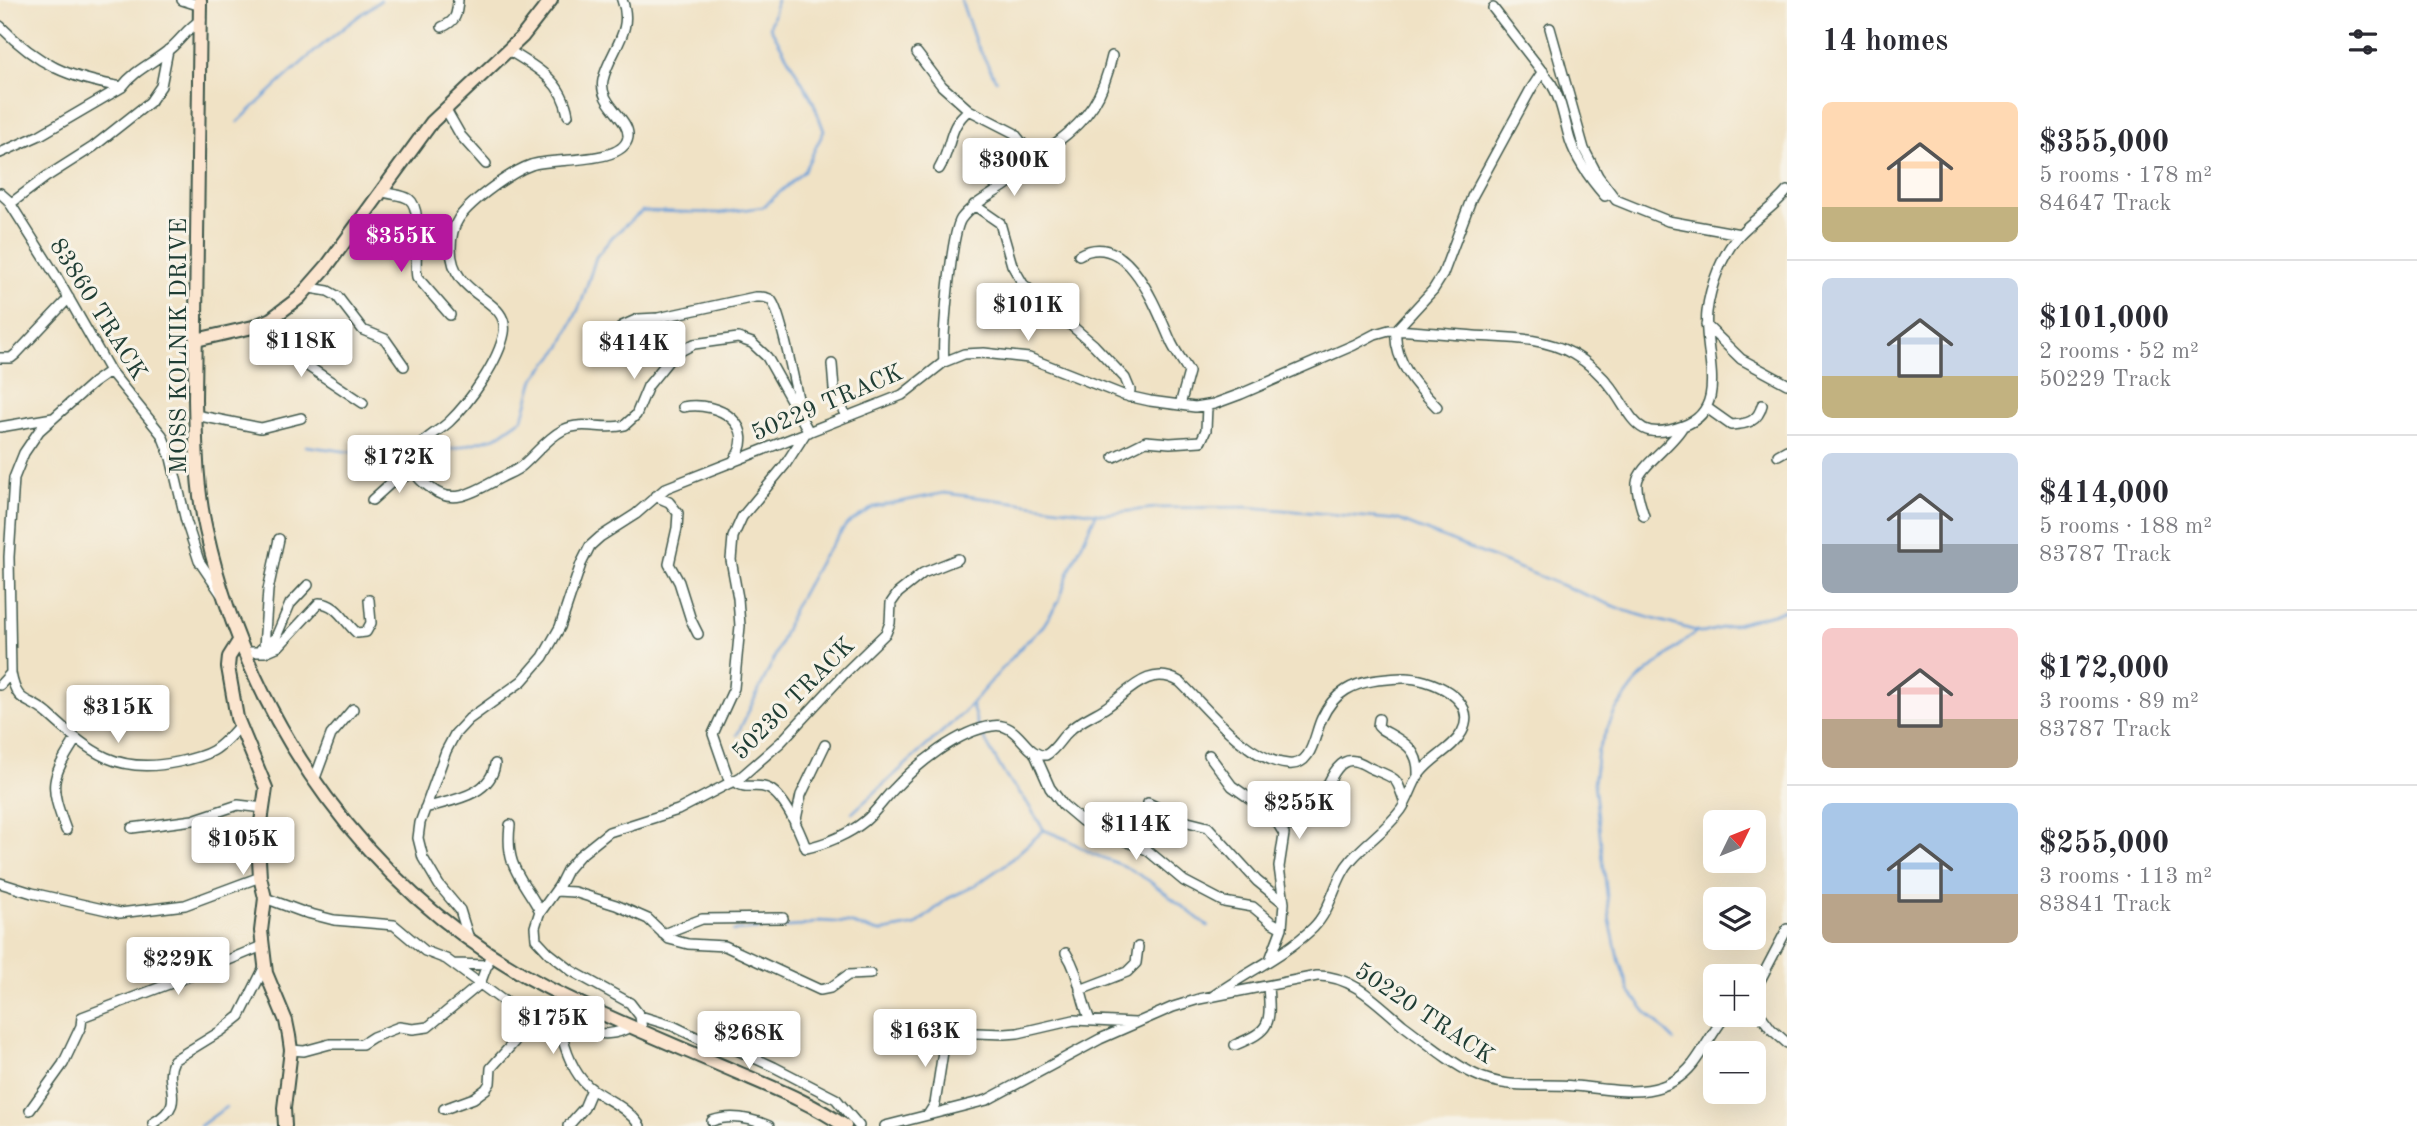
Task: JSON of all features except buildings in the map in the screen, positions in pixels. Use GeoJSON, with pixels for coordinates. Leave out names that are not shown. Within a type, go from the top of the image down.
{"type":"FeatureCollection","features":[{"type":"Feature","properties":{"kind":"main road"},"geometry":{"type":"LineString","coordinates":[[196,340],[240,331],[271,319],[310,288],[445,108],[522,37],[551,0]]}},
{"type":"Feature","properties":{"kind":"main road","name":"MOSS KOLNIK DRIVE"},"geometry":{"type":"LineString","coordinates":[[201,3],[195,415],[201,505],[225,599],[251,648],[265,700],[314,781],[346,825],[423,903],[469,939],[489,959],[548,988],[638,1024],[789,1095],[837,1124]]}},
{"type":"Feature","properties":{"kind":"main road"},"geometry":{"type":"LineString","coordinates":[[251,648],[229,657],[228,667],[240,725],[265,782],[267,795],[258,843],[260,877],[265,898],[261,931],[265,966],[286,1021],[290,1050],[284,1108],[285,1126]]}},
{"type":"Feature","properties":{"kind":"street"},"geometry":{"type":"LineString","coordinates":[[182,0],[201,3]]}},
{"type":"Feature","properties":{"kind":"street"},"geometry":{"type":"LineString","coordinates":[[442,27],[454,22],[457,17],[458,0]]}},
{"type":"Feature","properties":{"kind":"street"},"geometry":{"type":"LineString","coordinates":[[622,0],[626,16],[625,28],[606,71],[603,85],[607,100],[627,130],[625,143],[619,150],[607,156],[548,160],[529,166],[503,181],[468,208],[459,219],[452,235],[451,250],[456,273],[468,288],[500,314],[504,330],[494,359],[466,402],[447,424],[421,445],[413,460],[415,472],[421,481],[438,494],[455,496],[472,493],[522,466],[562,430],[580,425],[625,425],[636,415],[650,384],[673,355],[694,344],[720,339],[742,339],[762,351],[803,420]]}},
{"type":"Feature","properties":{"kind":"street"},"geometry":{"type":"LineString","coordinates":[[1493,8],[1543,71],[1559,96],[1570,141],[1579,160],[1607,198],[1668,221],[1740,234]]}},
{"type":"Feature","properties":{"kind":"street"},"geometry":{"type":"LineString","coordinates":[[0,152],[40,135],[122,87],[130,77],[169,50],[190,27],[201,20]]}},
{"type":"Feature","properties":{"kind":"street"},"geometry":{"type":"LineString","coordinates":[[0,26],[50,67],[85,79],[122,87]]}},
{"type":"Feature","properties":{"kind":"street"},"geometry":{"type":"LineString","coordinates":[[1550,28],[1584,149],[1598,176],[1616,200]]}},
{"type":"Feature","properties":{"kind":"street"},"geometry":{"type":"LineString","coordinates":[[6,203],[93,147],[154,98],[163,81],[169,50]]}},
{"type":"Feature","properties":{"kind":"street"},"geometry":{"type":"LineString","coordinates":[[509,50],[543,70],[562,95],[568,115]]}},
{"type":"Feature","properties":{"kind":"street"},"geometry":{"type":"LineString","coordinates":[[918,53],[942,86],[970,110],[1014,133],[1033,157]]}},
{"type":"Feature","properties":{"kind":"street"},"geometry":{"type":"LineString","coordinates":[[944,362],[954,234],[962,218],[974,205],[1012,181],[1033,157],[1056,143],[1095,106],[1112,56]]}},
{"type":"Feature","properties":{"kind":"street"},"geometry":{"type":"LineString","coordinates":[[1437,407],[1421,391],[1396,351],[1396,330],[1433,290],[1443,274],[1472,197],[1543,71]]}},
{"type":"Feature","properties":{"kind":"street"},"geometry":{"type":"LineString","coordinates":[[445,108],[461,136],[485,164]]}},
{"type":"Feature","properties":{"kind":"street"},"geometry":{"type":"LineString","coordinates":[[939,169],[947,155],[955,124],[970,110]]}},
{"type":"Feature","properties":{"kind":"street"},"geometry":{"type":"LineString","coordinates":[[381,191],[404,197],[414,204],[417,277],[450,315]]}},
{"type":"Feature","properties":{"kind":"street"},"geometry":{"type":"LineString","coordinates":[[1644,516],[1637,486],[1638,478],[1675,440],[1683,426],[1698,419],[1707,408],[1712,390],[1706,325],[1710,294],[1718,272],[1740,234],[1787,191]]}},
{"type":"Feature","properties":{"kind":"street","name":"83860 TRACK"},"geometry":{"type":"LineString","coordinates":[[0,193],[69,298],[110,370],[162,435],[171,458],[199,561],[225,599]]}},
{"type":"Feature","properties":{"kind":"street"},"geometry":{"type":"LineString","coordinates":[[974,205],[1000,223],[1012,265],[1023,284],[1073,324],[1125,378],[1130,390],[1129,397]]}},
{"type":"Feature","properties":{"kind":"street"},"geometry":{"type":"LineString","coordinates":[[1079,255],[1096,248],[1116,255],[1128,264],[1145,287],[1173,346],[1189,372],[1180,405]]}},
{"type":"Feature","properties":{"kind":"street"},"geometry":{"type":"LineString","coordinates":[[310,288],[328,291],[337,296],[363,330],[382,337],[404,366]]}},
{"type":"Feature","properties":{"kind":"street"},"geometry":{"type":"LineString","coordinates":[[622,326],[638,319],[659,318],[755,297],[767,298],[772,302],[780,326],[807,433],[743,517],[731,545],[738,598],[739,643],[734,688],[713,732],[716,748],[733,782],[743,787],[769,789],[780,800],[806,848],[837,837],[862,824],[914,770],[937,752],[975,731],[992,726],[1006,726],[1034,752],[1050,788],[1063,805],[1082,821],[1097,830],[1147,850],[1184,881],[1224,902],[1253,907],[1270,922],[1282,928]]}},
{"type":"Feature","properties":{"kind":"street"},"geometry":{"type":"LineString","coordinates":[[0,358],[10,358],[16,354],[69,298]]}},
{"type":"Feature","properties":{"kind":"street"},"geometry":{"type":"LineString","coordinates":[[271,319],[309,367],[363,403]]}},
{"type":"Feature","properties":{"kind":"street"},"geometry":{"type":"LineString","coordinates":[[1706,325],[1741,359],[1787,384]]}},
{"type":"Feature","properties":{"kind":"street","name":"50229 TRACK"},"geometry":{"type":"LineString","coordinates":[[469,939],[460,909],[439,885],[421,852],[419,829],[425,808],[455,734],[487,705],[522,681],[548,649],[560,627],[581,564],[590,546],[636,514],[670,485],[902,395],[944,362],[957,356],[976,353],[1020,356],[1129,397],[1180,405],[1207,405],[1241,394],[1375,334],[1396,330],[1544,342],[1573,354],[1597,372],[1634,423],[1645,429],[1658,431],[1683,426]]}},
{"type":"Feature","properties":{"kind":"street"},"geometry":{"type":"LineString","coordinates":[[832,364],[834,389],[846,417]]}},
{"type":"Feature","properties":{"kind":"street"},"geometry":{"type":"LineString","coordinates":[[110,370],[54,417],[30,443],[14,478],[4,557],[10,673],[14,690],[42,709],[76,739],[123,764],[148,767],[211,754],[240,725]]}},
{"type":"Feature","properties":{"kind":"street"},"geometry":{"type":"LineString","coordinates":[[1114,457],[1146,441],[1201,441],[1206,430],[1207,405]]}},
{"type":"Feature","properties":{"kind":"street"},"geometry":{"type":"LineString","coordinates":[[1707,408],[1731,425],[1756,419],[1762,405]]}},
{"type":"Feature","properties":{"kind":"street"},"geometry":{"type":"LineString","coordinates":[[683,407],[714,407],[726,412],[734,420],[742,439],[741,449],[732,463]]}},
{"type":"Feature","properties":{"kind":"street"},"geometry":{"type":"LineString","coordinates":[[195,415],[261,428],[301,418]]}},
{"type":"Feature","properties":{"kind":"street"},"geometry":{"type":"LineString","coordinates":[[0,427],[54,417]]}},
{"type":"Feature","properties":{"kind":"street"},"geometry":{"type":"LineString","coordinates":[[1778,455],[1787,450]]}},
{"type":"Feature","properties":{"kind":"street"},"geometry":{"type":"LineString","coordinates":[[372,500],[386,485],[415,472]]}},
{"type":"Feature","properties":{"kind":"street"},"geometry":{"type":"LineString","coordinates":[[655,496],[669,502],[678,513],[677,528],[668,559],[698,634]]}},
{"type":"Feature","properties":{"kind":"street"},"geometry":{"type":"LineString","coordinates":[[251,648],[279,539]]}},
{"type":"Feature","properties":{"kind":"street","name":"50230 TRACK"},"geometry":{"type":"LineString","coordinates":[[540,911],[573,862],[610,832],[678,810],[733,782],[781,742],[886,633],[890,623],[891,603],[898,593],[923,573],[958,559]]}},
{"type":"Feature","properties":{"kind":"street"},"geometry":{"type":"LineString","coordinates":[[251,648],[279,633],[290,604],[308,584]]}},
{"type":"Feature","properties":{"kind":"street"},"geometry":{"type":"LineString","coordinates":[[251,648],[273,650],[319,603],[326,603],[334,608],[357,633],[366,632],[371,622],[369,600]]}},
{"type":"Feature","properties":{"kind":"street"},"geometry":{"type":"LineString","coordinates":[[0,640],[9,633]]}},
{"type":"Feature","properties":{"kind":"street"},"geometry":{"type":"LineString","coordinates":[[0,685],[10,673]]}},
{"type":"Feature","properties":{"kind":"street"},"geometry":{"type":"LineString","coordinates":[[1034,752],[1042,755],[1050,753],[1075,726],[1110,705],[1132,685],[1160,676],[1180,682],[1220,722],[1258,754],[1281,763],[1297,765],[1312,748],[1322,717],[1342,692],[1360,683],[1406,678],[1439,686],[1456,699],[1465,713],[1465,723],[1458,737],[1418,775],[1398,813],[1347,866],[1326,914],[1308,933],[1212,997]]}},
{"type":"Feature","properties":{"kind":"street"},"geometry":{"type":"LineString","coordinates":[[314,781],[331,735],[353,709]]}},
{"type":"Feature","properties":{"kind":"street"},"geometry":{"type":"LineString","coordinates":[[1380,719],[1378,726],[1381,729],[1414,752],[1418,775]]}},
{"type":"Feature","properties":{"kind":"street"},"geometry":{"type":"LineString","coordinates":[[66,830],[53,784],[58,769],[76,739]]}},
{"type":"Feature","properties":{"kind":"street"},"geometry":{"type":"LineString","coordinates":[[795,824],[801,795],[825,745]]}},
{"type":"Feature","properties":{"kind":"street"},"geometry":{"type":"LineString","coordinates":[[1209,755],[1232,786],[1266,808],[1281,826],[1285,836],[1279,867],[1284,903],[1282,928],[1270,959]]}},
{"type":"Feature","properties":{"kind":"street"},"geometry":{"type":"LineString","coordinates":[[1281,826],[1297,825],[1311,816],[1337,768],[1349,761],[1358,761],[1393,778],[1401,787],[1405,803]]}},
{"type":"Feature","properties":{"kind":"street"},"geometry":{"type":"LineString","coordinates":[[425,808],[457,800],[480,788],[492,777],[495,764]]}},
{"type":"Feature","properties":{"kind":"street"},"geometry":{"type":"LineString","coordinates":[[1148,803],[1188,822],[1208,827],[1257,881],[1284,903]]}},
{"type":"Feature","properties":{"kind":"street"},"geometry":{"type":"LineString","coordinates":[[132,828],[192,820],[238,805],[264,808]]}},
{"type":"Feature","properties":{"kind":"street"},"geometry":{"type":"LineString","coordinates":[[510,825],[509,855],[540,911],[535,927],[538,942],[583,978],[630,1003],[638,1024]]}},
{"type":"Feature","properties":{"kind":"street"},"geometry":{"type":"LineString","coordinates":[[0,883],[23,891],[120,913],[185,905],[260,877]]}},
{"type":"Feature","properties":{"kind":"street"},"geometry":{"type":"LineString","coordinates":[[556,891],[574,891],[634,912],[653,922],[671,940],[725,946],[820,990],[830,988],[848,975],[870,974]]}},
{"type":"Feature","properties":{"kind":"street"},"geometry":{"type":"LineString","coordinates":[[265,898],[334,920],[394,925],[403,930],[425,951],[452,964],[502,1000],[544,1020],[562,1034],[575,1068],[592,1089],[627,1110],[640,1126]]}},
{"type":"Feature","properties":{"kind":"street"},"geometry":{"type":"LineString","coordinates":[[663,934],[702,919],[783,918]]}},
{"type":"Feature","properties":{"kind":"street"},"geometry":{"type":"LineString","coordinates":[[1766,969],[1787,929]]}},
{"type":"Feature","properties":{"kind":"street"},"geometry":{"type":"LineString","coordinates":[[30,1110],[63,1064],[81,1026],[82,1017],[262,946]]}},
{"type":"Feature","properties":{"kind":"street"},"geometry":{"type":"LineString","coordinates":[[1080,990],[1119,976],[1131,968],[1138,958],[1138,947]]}},
{"type":"Feature","properties":{"kind":"street"},"geometry":{"type":"LineString","coordinates":[[1066,953],[1074,965],[1083,1006],[1090,1020]]}},
{"type":"Feature","properties":{"kind":"street"},"geometry":{"type":"LineString","coordinates":[[290,1050],[304,1051],[330,1044],[362,1044],[399,1027],[428,1027],[480,984],[489,959],[452,964]]}},
{"type":"Feature","properties":{"kind":"street"},"geometry":{"type":"LineString","coordinates":[[153,1123],[165,1116],[172,1105],[171,1071],[174,1060],[240,1016],[265,966]]}},
{"type":"Feature","properties":{"kind":"street","name":"50220 TRACK"},"geometry":{"type":"LineString","coordinates":[[886,1126],[987,1100],[1100,1039],[1173,1007],[1317,976],[1328,976],[1347,982],[1475,1075],[1516,1086],[1570,1085],[1640,1093],[1660,1088],[1688,1069],[1718,1027]]}},
{"type":"Feature","properties":{"kind":"street"},"geometry":{"type":"LineString","coordinates":[[1235,1045],[1257,1036],[1268,1023],[1268,986]]}},
{"type":"Feature","properties":{"kind":"street"},"geometry":{"type":"LineString","coordinates":[[444,1109],[474,1098],[486,1089],[490,1083],[491,1068],[515,1041],[514,1026],[502,1000]]}},
{"type":"Feature","properties":{"kind":"street"},"geometry":{"type":"LineString","coordinates":[[916,1023],[946,1032],[1018,1033],[1057,1022],[1090,1020],[1135,1023]]}},
{"type":"Feature","properties":{"kind":"street"},"geometry":{"type":"LineString","coordinates":[[1766,1022],[1787,1043]]}},
{"type":"Feature","properties":{"kind":"street"},"geometry":{"type":"LineString","coordinates":[[562,1034],[571,1029],[612,1035],[638,1024],[673,1026],[702,1040],[737,1049],[836,1099],[859,1126]]}},
{"type":"Feature","properties":{"kind":"street"},"geometry":{"type":"LineString","coordinates":[[928,1115],[935,1104],[946,1032]]}},
{"type":"Feature","properties":{"kind":"street"},"geometry":{"type":"LineString","coordinates":[[568,1126],[584,1108],[592,1089]]}},
{"type":"Feature","properties":{"kind":"street"},"geometry":{"type":"LineString","coordinates":[[712,1122],[733,1117],[769,1126]]}},
{"type":"Feature","properties":{"kind":"waterway"},"geometry":{"type":"LineString","coordinates":[[238,122],[325,43],[381,0]]}},
{"type":"Feature","properties":{"kind":"waterway"},"geometry":{"type":"LineString","coordinates":[[416,459],[496,437],[523,418],[534,379],[561,347],[582,301],[596,257],[613,236],[642,211],[720,213],[763,207],[804,171],[824,131],[813,101],[770,27],[777,0]]}},
{"type":"Feature","properties":{"kind":"waterway"},"geometry":{"type":"LineString","coordinates":[[961,0],[975,41],[996,80]]}},
{"type":"Feature","properties":{"kind":"waterway"},"geometry":{"type":"LineString","coordinates":[[306,446],[410,460]]}},
{"type":"Feature","properties":{"kind":"waterway"},"geometry":{"type":"LineString","coordinates":[[737,735],[773,661],[793,610],[821,559],[847,524],[874,507],[944,493],[1105,514],[1155,508],[1247,507],[1399,520],[1626,611],[1703,633],[1787,610]]}},
{"type":"Feature","properties":{"kind":"waterway"},"geometry":{"type":"LineString","coordinates":[[852,813],[963,713],[1043,626],[1059,601],[1069,571],[1096,514]]}},
{"type":"Feature","properties":{"kind":"waterway"},"geometry":{"type":"LineString","coordinates":[[1674,1040],[1629,991],[1617,953],[1610,921],[1594,783],[1598,750],[1615,711],[1639,679],[1697,631]]}},
{"type":"Feature","properties":{"kind":"waterway"},"geometry":{"type":"LineString","coordinates":[[972,706],[978,727]]}},
{"type":"Feature","properties":{"kind":"waterway"},"geometry":{"type":"LineString","coordinates":[[981,733],[1006,777],[1024,798],[1044,830],[1124,866],[1148,880],[1208,926]]}},
{"type":"Feature","properties":{"kind":"waterway"},"geometry":{"type":"LineString","coordinates":[[733,931],[802,926],[820,921],[849,923],[879,932],[916,925],[947,899],[974,886],[1006,864],[1044,830]]}},
{"type":"Feature","properties":{"kind":"waterway"},"geometry":{"type":"LineString","coordinates":[[200,1126],[226,1107]]}}]}
